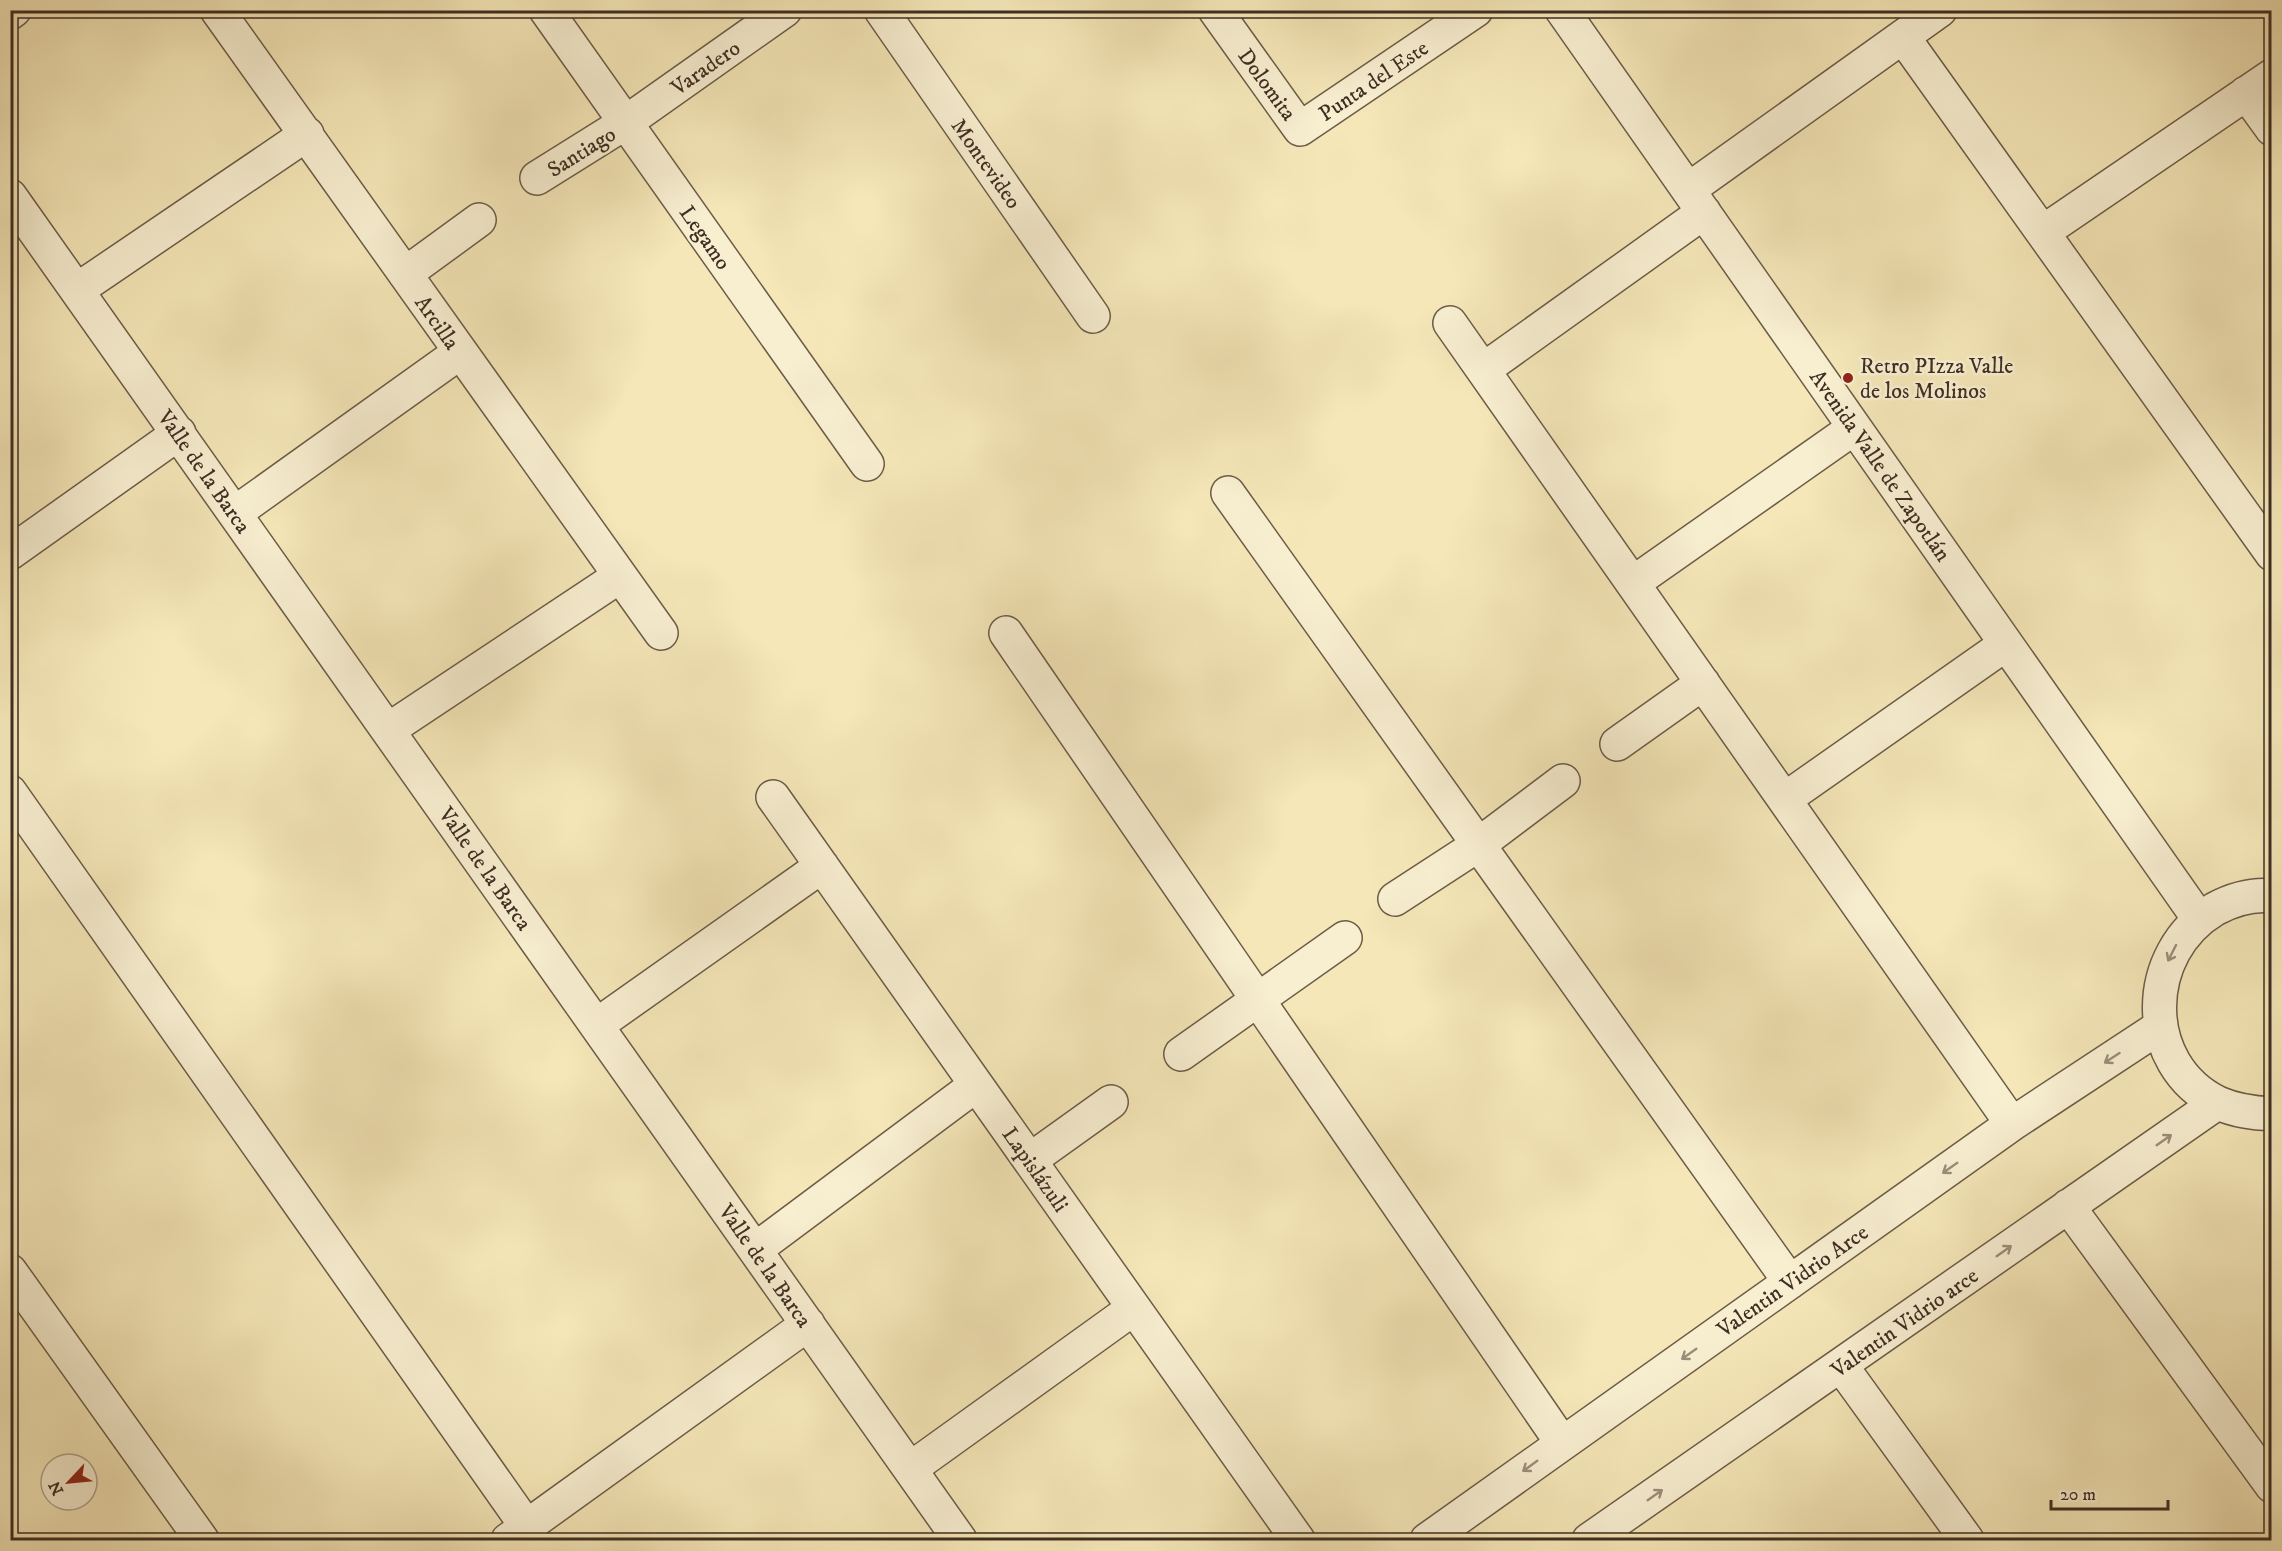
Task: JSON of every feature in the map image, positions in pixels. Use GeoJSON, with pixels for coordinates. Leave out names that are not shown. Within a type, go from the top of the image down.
{"type":"FeatureCollection","features":[{"type":"Feature","properties":{"kind":"street"},"geometry":{"type":"LineString","coordinates":[[10,13],[14,10]]}},
{"type":"Feature","properties":{"kind":"street","name":"Arcilla"},"geometry":{"type":"LineString","coordinates":[[217,10],[661,633]]}},
{"type":"Feature","properties":{"kind":"street","name":"Legamo"},"geometry":{"type":"LineString","coordinates":[[546,10],[867,464]]}},
{"type":"Feature","properties":{"kind":"street","name":"Varadero"},"geometry":{"type":"LineString","coordinates":[[625,123],[785,10]]}},
{"type":"Feature","properties":{"kind":"street","name":"Montevideo"},"geometry":{"type":"LineString","coordinates":[[881,10],[1093,316]]}},
{"type":"Feature","properties":{"kind":"street","name":"Dolomita"},"geometry":{"type":"LineString","coordinates":[[1215,10],[1300,129]]}},
{"type":"Feature","properties":{"kind":"street","name":"Punta del Este"},"geometry":{"type":"LineString","coordinates":[[1300,129],[1476,10]]}},
{"type":"Feature","properties":{"kind":"street","name":"Avenida Valle de Zapotlán"},"geometry":{"type":"LineString","coordinates":[[1562,10],[2199,919]]}},
{"type":"Feature","properties":{"kind":"street"},"geometry":{"type":"LineString","coordinates":[[1483,370],[1940,10]]}},
{"type":"Feature","properties":{"kind":"street"},"geometry":{"type":"LineString","coordinates":[[1903,37],[2271,554]]}},
{"type":"Feature","properties":{"kind":"street"},"geometry":{"type":"LineString","coordinates":[[2043,231],[2259,85],[2271,129]]}},
{"type":"Feature","properties":{"kind":"street","name":"Santiago"},"geometry":{"type":"LineString","coordinates":[[537,178],[625,123]]}},
{"type":"Feature","properties":{"kind":"street"},"geometry":{"type":"LineString","coordinates":[[77,290],[306,134]]}},
{"type":"Feature","properties":{"kind":"street","name":"Valle de la Barca"},"geometry":{"type":"LineString","coordinates":[[15,212],[77,290],[179,433],[960,1540]]}},
{"type":"Feature","properties":{"kind":"street"},"geometry":{"type":"LineString","coordinates":[[405,274],[479,220]]}},
{"type":"Feature","properties":{"kind":"street"},"geometry":{"type":"LineString","coordinates":[[1450,323],[2012,1124]]}},
{"type":"Feature","properties":{"kind":"street"},"geometry":{"type":"LineString","coordinates":[[235,513],[459,352]]}},
{"type":"Feature","properties":{"kind":"street"},"geometry":{"type":"LineString","coordinates":[[1633,583],[1854,428]]}},
{"type":"Feature","properties":{"kind":"street"},"geometry":{"type":"LineString","coordinates":[[10,553],[179,433]]}},
{"type":"Feature","properties":{"kind":"street"},"geometry":{"type":"LineString","coordinates":[[1228,494],[1790,1282]]}},
{"type":"Feature","properties":{"kind":"street"},"geometry":{"type":"LineString","coordinates":[[388,730],[620,576]]}},
{"type":"Feature","properties":{"kind":"street"},"geometry":{"type":"LineString","coordinates":[[1006,633],[1562,1443]]}},
{"type":"Feature","properties":{"kind":"street"},"geometry":{"type":"LineString","coordinates":[[1785,799],[2006,644]]}},
{"type":"Feature","properties":{"kind":"street"},"geometry":{"type":"LineString","coordinates":[[1617,744],[1703,684]]}},
{"type":"Feature","properties":{"kind":"street"},"geometry":{"type":"LineString","coordinates":[[1395,899],[1478,845],[1563,781]]}},
{"type":"Feature","properties":{"kind":"street"},"geometry":{"type":"LineString","coordinates":[[10,792],[518,1534],[808,1324]]}},
{"type":"Feature","properties":{"kind":"street","name":"Lapislázuli"},"geometry":{"type":"LineString","coordinates":[[773,797],[1134,1308],[1285,1536]]}},
{"type":"Feature","properties":{"kind":"street"},"geometry":{"type":"LineString","coordinates":[[597,1025],[822,866]]}},
{"type":"Feature","properties":{"kind":"street"},"geometry":{"type":"LineString","coordinates":[[2271,896],[2260,895],[2228,902],[2199,919],[2178,940],[2165,967],[2158,996],[2161,1026],[2171,1057],[2191,1083],[2217,1102],[2246,1113],[2271,1114]]}},
{"type":"Feature","properties":{"kind":"street"},"geometry":{"type":"LineString","coordinates":[[1181,1054],[1345,938]]}},
{"type":"Feature","properties":{"kind":"street","name":"Valentin Vidrio Arce"},"geometry":{"type":"LineString","coordinates":[[1427,1540],[2012,1124],[2161,1026]]}},
{"type":"Feature","properties":{"kind":"street"},"geometry":{"type":"LineString","coordinates":[[756,1249],[976,1085]]}},
{"type":"Feature","properties":{"kind":"street"},"geometry":{"type":"LineString","coordinates":[[1030,1160],[1111,1102]]}},
{"type":"Feature","properties":{"kind":"street","name":"Valentin Vidrio arce"},"geometry":{"type":"LineString","coordinates":[[1590,1540],[1626,1530],[1842,1367],[2217,1102]]}},
{"type":"Feature","properties":{"kind":"street"},"geometry":{"type":"LineString","coordinates":[[2068,1206],[2271,1486]]}},
{"type":"Feature","properties":{"kind":"street"},"geometry":{"type":"LineString","coordinates":[[10,1271],[202,1540]]}},
{"type":"Feature","properties":{"kind":"street"},"geometry":{"type":"LineString","coordinates":[[910,1469],[1134,1308]]}},
{"type":"Feature","properties":{"kind":"street"},"geometry":{"type":"LineString","coordinates":[[1842,1367],[1967,1540]]}},
{"type":"Feature","properties":{"kind":"place","name":"Retro PIzza Valle de los Molinos"},"geometry":{"type":"Point","coordinates":[1848,378]}}]}
